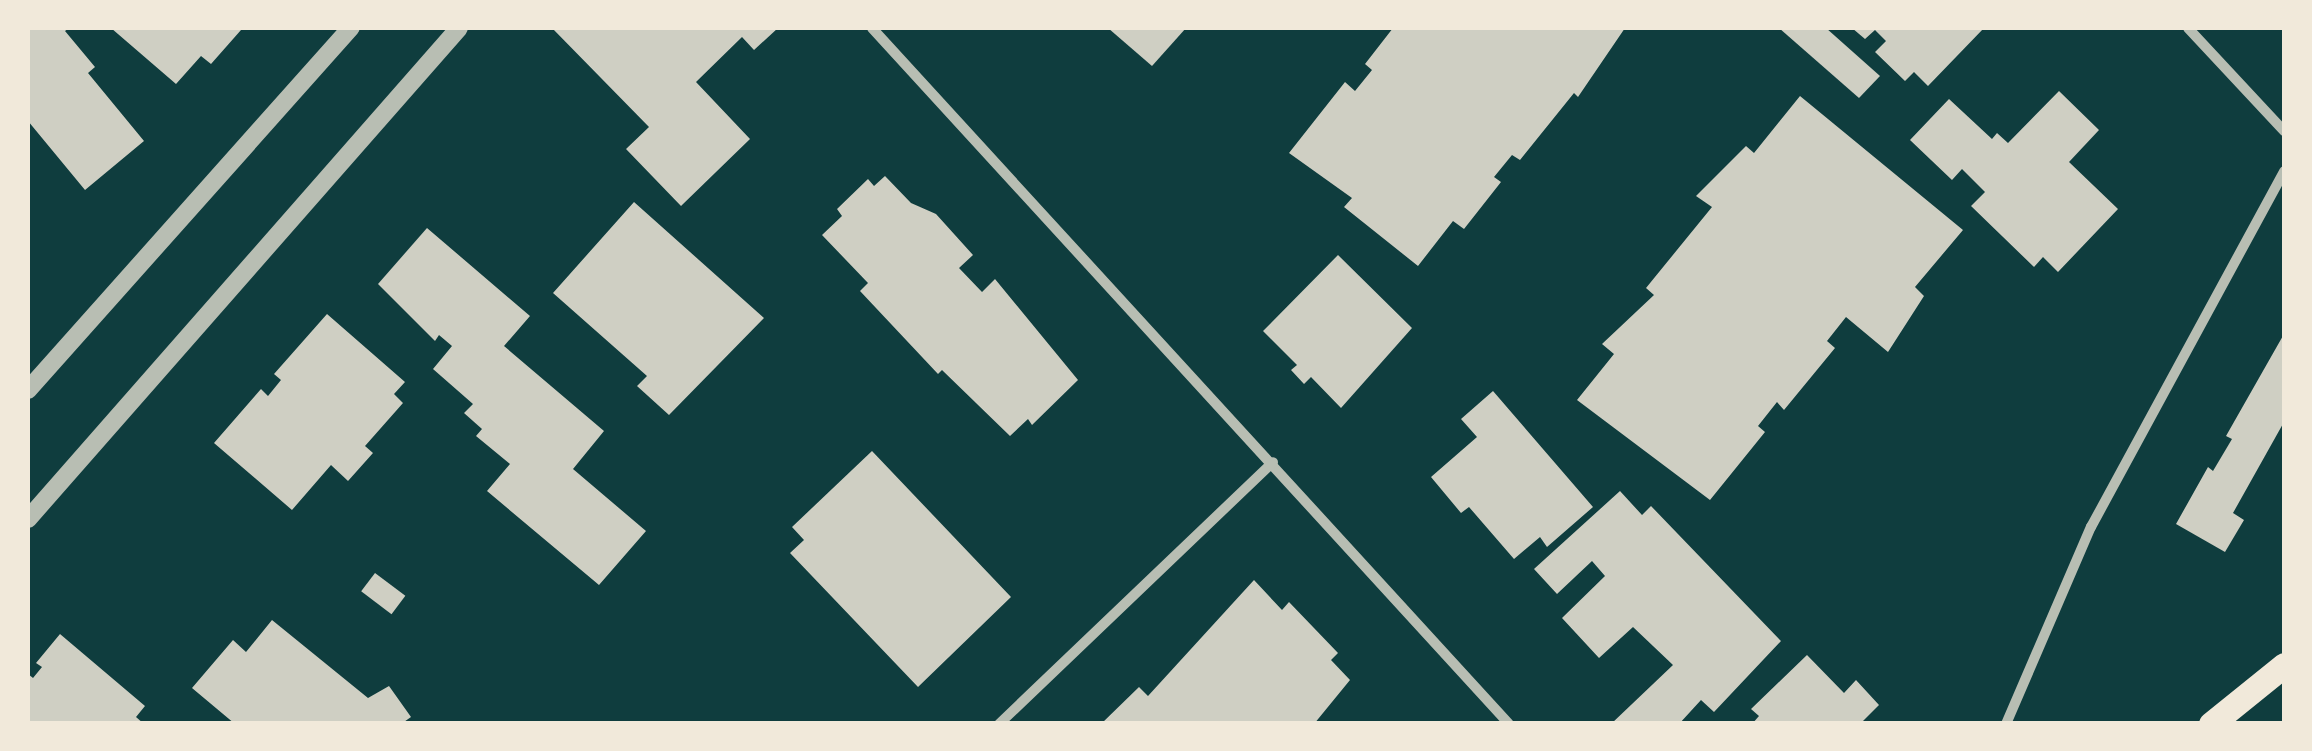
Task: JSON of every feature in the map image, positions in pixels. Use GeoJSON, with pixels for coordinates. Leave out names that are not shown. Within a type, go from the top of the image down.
{"type":"FeatureCollection","features":[{"type":"Feature","properties":{"kind":"main road"},"geometry":{"type":"LineString","coordinates":[[2212,724],[2284,664]]}},
{"type":"Feature","properties":{"kind":"street"},"geometry":{"type":"LineString","coordinates":[[28,390],[351,28]]}},
{"type":"Feature","properties":{"kind":"street"},"geometry":{"type":"LineString","coordinates":[[28,518],[459,28]]}},
{"type":"Feature","properties":{"kind":"street"},"geometry":{"type":"LineString","coordinates":[[872,28],[1509,724]]}},
{"type":"Feature","properties":{"kind":"street"},"geometry":{"type":"LineString","coordinates":[[2188,28],[2284,132]]}},
{"type":"Feature","properties":{"kind":"street"},"geometry":{"type":"LineString","coordinates":[[2006,724],[2092,527],[2284,171]]}},
{"type":"Feature","properties":{"kind":"street"},"geometry":{"type":"LineString","coordinates":[[999,724],[1273,462]]}},
{"type":"Feature","properties":{"kind":"building"},"geometry":{"type":"Polygon","coordinates":[[[28,28],[69,28],[65,31],[95,67],[88,73],[144,141],[85,190],[28,121],[28,28]]]}},
{"type":"Feature","properties":{"kind":"building"},"geometry":{"type":"Polygon","coordinates":[[[111,28],[241,30],[211,64],[201,56],[176,84],[111,28]]]}},
{"type":"Feature","properties":{"kind":"building"},"geometry":{"type":"Polygon","coordinates":[[[552,28],[778,28],[754,50],[742,37],[696,82],[750,139],[681,206],[626,149],[649,127],[552,28]]]}},
{"type":"Feature","properties":{"kind":"building"},"geometry":{"type":"Polygon","coordinates":[[[1108,28],[1186,28],[1152,66],[1108,28]]]}},
{"type":"Feature","properties":{"kind":"building"},"geometry":{"type":"Polygon","coordinates":[[[1393,28],[1625,28],[1578,97],[1574,93],[1520,160],[1512,155],[1494,177],[1501,182],[1464,229],[1453,221],[1418,266],[1344,207],[1352,198],[1289,153],[1345,82],[1355,91],[1372,70],[1365,64],[1393,28]]]}},
{"type":"Feature","properties":{"kind":"building"},"geometry":{"type":"Polygon","coordinates":[[[1779,28],[1826,28],[1880,76],[1859,98],[1779,28]]]}},
{"type":"Feature","properties":{"kind":"building"},"geometry":{"type":"Polygon","coordinates":[[[1852,28],[1984,28],[1928,86],[1914,72],[1905,81],[1875,52],[1886,41],[1875,30],[1865,39],[1852,28]]]}},
{"type":"Feature","properties":{"kind":"building"},"geometry":{"type":"Polygon","coordinates":[[[2059,91],[2099,130],[2069,162],[2118,209],[2058,272],[2043,257],[2034,267],[1971,206],[1985,192],[1962,169],[1952,180],[1910,140],[1949,99],[1992,139],[1997,133],[2008,143],[2059,91]]]}},
{"type":"Feature","properties":{"kind":"building"},"geometry":{"type":"Polygon","coordinates":[[[1800,96],[1963,230],[1915,287],[1924,296],[1888,352],[1846,317],[1827,341],[1835,348],[1784,410],[1777,402],[1758,426],[1765,432],[1710,500],[1577,400],[1614,354],[1602,344],[1654,295],[1646,288],[1712,207],[1696,196],[1746,146],[1754,153],[1800,96]]]}},
{"type":"Feature","properties":{"kind":"building"},"geometry":{"type":"Polygon","coordinates":[[[885,176],[911,203],[936,214],[973,255],[959,268],[982,292],[995,279],[1078,380],[1032,425],[1028,419],[1010,436],[942,370],[938,374],[860,291],[868,283],[822,235],[842,216],[837,209],[868,179],[874,186],[885,176]]]}},
{"type":"Feature","properties":{"kind":"building"},"geometry":{"type":"Polygon","coordinates":[[[634,202],[764,318],[669,415],[637,386],[647,376],[553,293],[634,202]]]}},
{"type":"Feature","properties":{"kind":"building"},"geometry":{"type":"Polygon","coordinates":[[[427,228],[530,316],[504,346],[604,431],[573,469],[646,531],[599,585],[487,491],[510,464],[476,436],[482,429],[464,413],[473,404],[433,369],[452,346],[439,335],[435,341],[378,284],[427,228]]]}},
{"type":"Feature","properties":{"kind":"building"},"geometry":{"type":"Polygon","coordinates":[[[1338,255],[1412,328],[1341,408],[1311,377],[1304,384],[1291,370],[1297,365],[1263,331],[1338,255]]]}},
{"type":"Feature","properties":{"kind":"building"},"geometry":{"type":"Polygon","coordinates":[[[327,314],[405,382],[394,394],[403,403],[365,446],[373,453],[348,481],[331,465],[292,510],[214,443],[261,389],[268,396],[281,380],[274,374],[327,314]]]}},
{"type":"Feature","properties":{"kind":"building"},"geometry":{"type":"Polygon","coordinates":[[[2284,334],[2284,422],[2233,513],[2244,520],[2225,552],[2176,524],[2208,467],[2213,471],[2232,439],[2226,436],[2284,334]]]}},
{"type":"Feature","properties":{"kind":"building"},"geometry":{"type":"Polygon","coordinates":[[[1493,391],[1593,507],[1547,547],[1540,537],[1514,559],[1469,507],[1461,513],[1431,477],[1477,437],[1461,419],[1493,391]]]}},
{"type":"Feature","properties":{"kind":"building"},"geometry":{"type":"Polygon","coordinates":[[[872,451],[1011,597],[918,687],[790,553],[804,540],[792,527],[872,451]]]}},
{"type":"Feature","properties":{"kind":"building"},"geometry":{"type":"Polygon","coordinates":[[[1620,491],[1642,515],[1651,506],[1781,641],[1714,712],[1701,700],[1679,724],[1611,724],[1673,665],[1633,627],[1599,658],[1562,618],[1605,576],[1592,561],[1557,594],[1534,569],[1620,491]]]}},
{"type":"Feature","properties":{"kind":"building"},"geometry":{"type":"Polygon","coordinates":[[[375,573],[405,596],[392,614],[361,591],[375,573]]]}},
{"type":"Feature","properties":{"kind":"building"},"geometry":{"type":"Polygon","coordinates":[[[1254,580],[1282,610],[1289,602],[1338,653],[1331,660],[1350,680],[1314,724],[1101,724],[1139,687],[1148,696],[1254,580]]]}},
{"type":"Feature","properties":{"kind":"building"},"geometry":{"type":"Polygon","coordinates":[[[272,620],[368,698],[389,686],[411,717],[401,724],[235,724],[192,688],[233,640],[246,652],[272,620]]]}},
{"type":"Feature","properties":{"kind":"building"},"geometry":{"type":"Polygon","coordinates":[[[60,634],[145,706],[136,717],[144,724],[28,724],[28,674],[33,678],[42,667],[36,663],[60,634]]]}},
{"type":"Feature","properties":{"kind":"building"},"geometry":{"type":"Polygon","coordinates":[[[1807,655],[1844,693],[1856,680],[1879,705],[1860,724],[1752,724],[1759,716],[1751,709],[1807,655]]]}}]}
